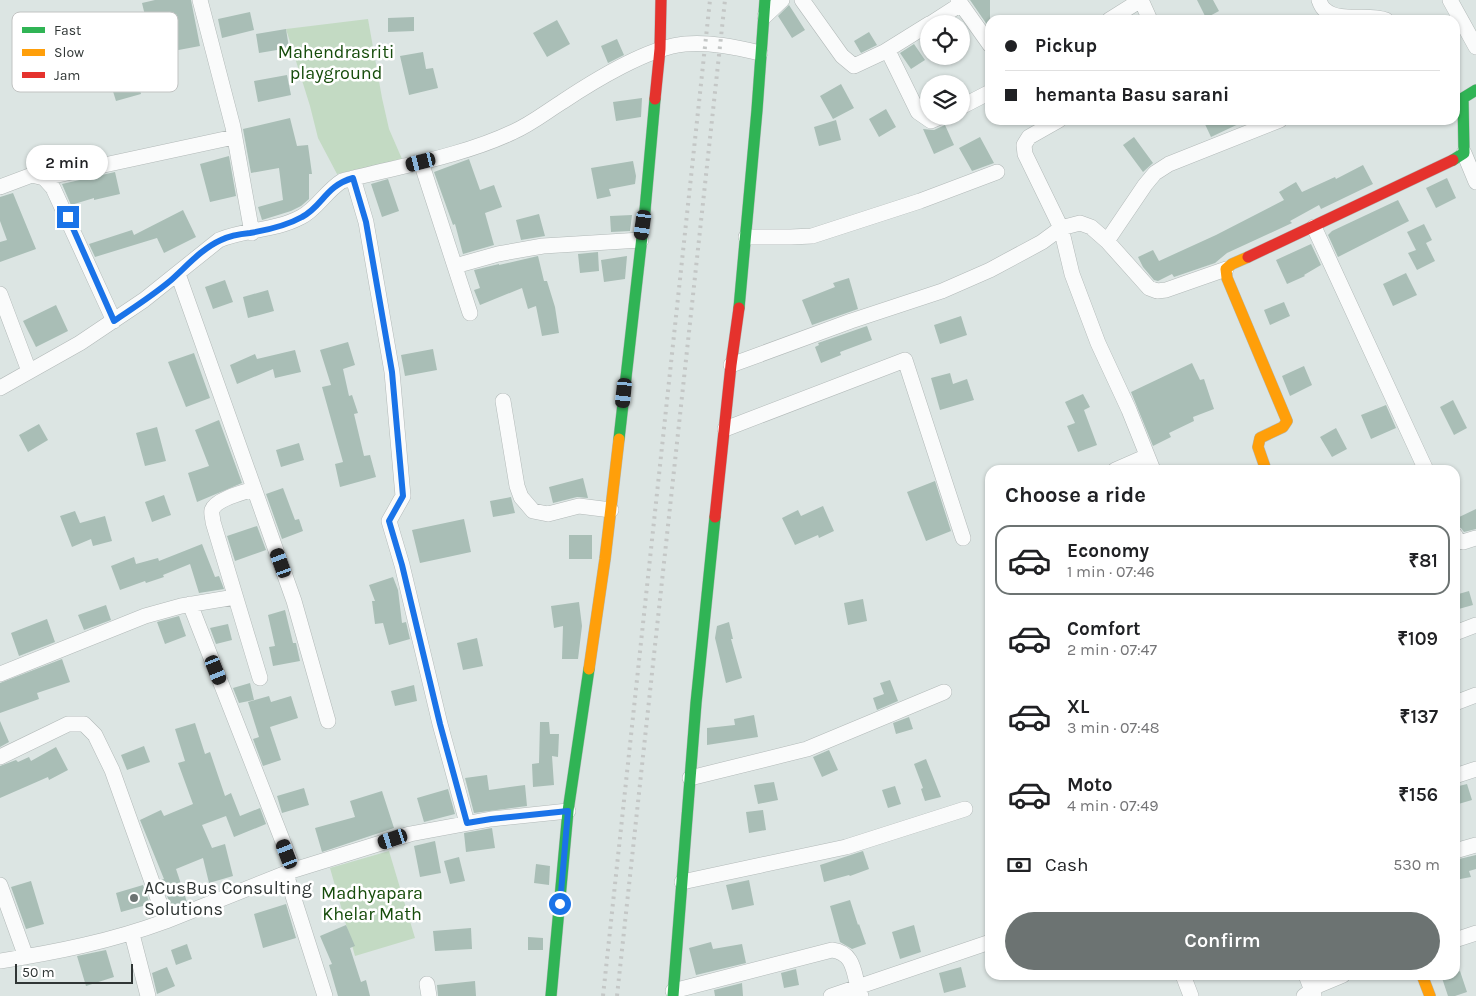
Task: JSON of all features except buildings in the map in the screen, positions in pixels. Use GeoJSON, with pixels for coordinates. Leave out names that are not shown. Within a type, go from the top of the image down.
{"type":"FeatureCollection","features":[{"type":"Feature","properties":{"kind":"street"},"geometry":{"type":"LineString","coordinates":[[200,0],[223,85],[252,232]]}},
{"type":"Feature","properties":{"kind":"street"},"geometry":{"type":"LineString","coordinates":[[551,996],[568,811],[606,558],[660,50],[661,0]]}},
{"type":"Feature","properties":{"kind":"street"},"geometry":{"type":"LineString","coordinates":[[765,0],[738,326],[731,365],[696,704],[673,994],[832,950],[838,950],[847,956],[852,964],[859,992]]}},
{"type":"Feature","properties":{"kind":"street"},"geometry":{"type":"LineString","coordinates":[[765,16],[782,0]]}},
{"type":"Feature","properties":{"kind":"street"},"geometry":{"type":"LineString","coordinates":[[802,0],[842,56],[854,66],[884,52],[920,30]]}},
{"type":"Feature","properties":{"kind":"street"},"geometry":{"type":"LineString","coordinates":[[1117,15],[1141,0],[1148,15]]}},
{"type":"Feature","properties":{"kind":"street"},"geometry":{"type":"LineString","coordinates":[[1319,0],[1324,10],[1334,15]]}},
{"type":"Feature","properties":{"kind":"street"},"geometry":{"type":"LineString","coordinates":[[1450,0],[1458,15]]}},
{"type":"Feature","properties":{"kind":"street"},"geometry":{"type":"LineString","coordinates":[[941,15],[959,2],[985,38]]}},
{"type":"Feature","properties":{"kind":"street"},"geometry":{"type":"LineString","coordinates":[[1460,18],[1476,47]]}},
{"type":"Feature","properties":{"kind":"street"},"geometry":{"type":"LineString","coordinates":[[0,388],[80,343],[114,321],[178,274],[219,240],[231,235],[292,222],[304,216],[332,187],[342,181],[473,148],[515,132],[598,80],[660,50],[684,44],[705,44],[733,46],[760,53]]}},
{"type":"Feature","properties":{"kind":"street"},"geometry":{"type":"LineString","coordinates":[[884,52],[895,61],[920,113]]}},
{"type":"Feature","properties":{"kind":"street"},"geometry":{"type":"LineString","coordinates":[[1460,93],[1476,90]]}},
{"type":"Feature","properties":{"kind":"street"},"geometry":{"type":"LineString","coordinates":[[970,102],[985,95]]}},
{"type":"Feature","properties":{"kind":"street"},"geometry":{"type":"LineString","coordinates":[[1460,105],[1464,153],[1476,182]]}},
{"type":"Feature","properties":{"kind":"street"},"geometry":{"type":"LineString","coordinates":[[1050,125],[1029,136],[1024,145],[1025,154],[1061,228],[1072,274],[1095,335],[1151,465]]}},
{"type":"Feature","properties":{"kind":"street"},"geometry":{"type":"LineString","coordinates":[[1107,240],[1145,185],[1156,173],[1169,164],[1267,125]]}},
{"type":"Feature","properties":{"kind":"street"},"geometry":{"type":"LineString","coordinates":[[0,186],[32,175],[44,178],[234,137]]}},
{"type":"Feature","properties":{"kind":"street"},"geometry":{"type":"LineString","coordinates":[[731,365],[851,321],[942,291],[990,270],[1042,242],[1061,228],[1080,223],[1091,227],[1107,240],[1149,288],[1156,291],[1166,290],[1226,269],[1232,264],[1447,164],[1464,153]]}},
{"type":"Feature","properties":{"kind":"street"},"geometry":{"type":"LineString","coordinates":[[421,162],[470,313]]}},
{"type":"Feature","properties":{"kind":"street"},"geometry":{"type":"LineString","coordinates":[[746,237],[812,236],[920,201],[998,172]]}},
{"type":"Feature","properties":{"kind":"street"},"geometry":{"type":"LineString","coordinates":[[44,178],[62,203],[114,321]]}},
{"type":"Feature","properties":{"kind":"street"},"geometry":{"type":"LineString","coordinates":[[353,178],[366,222],[392,372],[403,496],[389,521],[402,565],[440,724],[467,823]]}},
{"type":"Feature","properties":{"kind":"street"},"geometry":{"type":"LineString","coordinates":[[1314,227],[1424,465]]}},
{"type":"Feature","properties":{"kind":"street"},"geometry":{"type":"LineString","coordinates":[[455,266],[543,246],[641,240]]}},
{"type":"Feature","properties":{"kind":"street"},"geometry":{"type":"LineString","coordinates":[[1226,269],[1287,421],[1283,427],[1260,438],[1258,446],[1264,465]]}},
{"type":"Feature","properties":{"kind":"street"},"geometry":{"type":"LineString","coordinates":[[178,274],[294,601],[328,721]]}},
{"type":"Feature","properties":{"kind":"street"},"geometry":{"type":"LineString","coordinates":[[0,294],[29,371]]}},
{"type":"Feature","properties":{"kind":"street"},"geometry":{"type":"LineString","coordinates":[[725,429],[905,360],[963,538]]}},
{"type":"Feature","properties":{"kind":"street"},"geometry":{"type":"LineString","coordinates":[[503,401],[518,486],[521,497],[533,512],[548,514],[579,506],[611,510]]}},
{"type":"Feature","properties":{"kind":"street"},"geometry":{"type":"LineString","coordinates":[[1126,465],[1147,456]]}},
{"type":"Feature","properties":{"kind":"street"},"geometry":{"type":"LineString","coordinates":[[254,489],[224,500],[215,505],[212,512],[235,597],[260,678]]}},
{"type":"Feature","properties":{"kind":"street"},"geometry":{"type":"LineString","coordinates":[[1460,540],[1463,542],[1476,538]]}},
{"type":"Feature","properties":{"kind":"street"},"geometry":{"type":"LineString","coordinates":[[0,674],[121,625],[164,610],[235,597]]}},
{"type":"Feature","properties":{"kind":"street"},"geometry":{"type":"LineString","coordinates":[[190,604],[243,736],[290,872],[324,996]]}},
{"type":"Feature","properties":{"kind":"street"},"geometry":{"type":"LineString","coordinates":[[1460,631],[1476,625]]}},
{"type":"Feature","properties":{"kind":"street"},"geometry":{"type":"LineString","coordinates":[[690,778],[807,749],[944,692]]}},
{"type":"Feature","properties":{"kind":"street"},"geometry":{"type":"LineString","coordinates":[[1460,701],[1476,695]]}},
{"type":"Feature","properties":{"kind":"street"},"geometry":{"type":"LineString","coordinates":[[0,757],[68,724],[84,724],[95,735],[112,770],[166,921]]}},
{"type":"Feature","properties":{"kind":"street"},"geometry":{"type":"LineString","coordinates":[[1460,774],[1476,769]]}},
{"type":"Feature","properties":{"kind":"street"},"geometry":{"type":"LineString","coordinates":[[682,882],[846,847],[965,809]]}},
{"type":"Feature","properties":{"kind":"street"},"geometry":{"type":"LineString","coordinates":[[0,961],[89,945],[132,934],[290,872],[410,834],[491,819],[568,811]]}},
{"type":"Feature","properties":{"kind":"street"},"geometry":{"type":"LineString","coordinates":[[1460,850],[1476,845]]}},
{"type":"Feature","properties":{"kind":"street"},"geometry":{"type":"LineString","coordinates":[[0,884],[26,957]]}},
{"type":"Feature","properties":{"kind":"street"},"geometry":{"type":"LineString","coordinates":[[1460,938],[1476,933]]}},
{"type":"Feature","properties":{"kind":"street"},"geometry":{"type":"LineString","coordinates":[[132,934],[148,996]]}},
{"type":"Feature","properties":{"kind":"street"},"geometry":{"type":"LineString","coordinates":[[831,996],[859,992],[985,944]]}},
{"type":"Feature","properties":{"kind":"street"},"geometry":{"type":"LineString","coordinates":[[1185,980],[1191,996]]}},
{"type":"Feature","properties":{"kind":"street"},"geometry":{"type":"LineString","coordinates":[[1307,980],[1310,994]]}},
{"type":"Feature","properties":{"kind":"street"},"geometry":{"type":"LineString","coordinates":[[1310,994],[1319,985],[1331,980]]}},
{"type":"Feature","properties":{"kind":"street"},"geometry":{"type":"LineString","coordinates":[[1424,980],[1430,996]]}},
{"type":"Feature","properties":{"kind":"green space","name":"Mahendrasriti playground"},"geometry":{"type":"Polygon","coordinates":[[[368,19],[389,129],[402,159],[337,174],[318,138],[286,29],[368,19]]]}},
{"type":"Feature","properties":{"kind":"green space","name":"Madhyapara Khelar Math"},"geometry":{"type":"Polygon","coordinates":[[[389,851],[415,938],[355,956],[330,868],[389,851]]]}},
{"type":"Feature","properties":{"kind":"railway"},"geometry":{"type":"LineString","coordinates":[[603,996],[710,0]]}},
{"type":"Feature","properties":{"kind":"railway"},"geometry":{"type":"LineString","coordinates":[[617,996],[725,0]]}},
{"type":"Feature","properties":{"kind":"traffic: fast"},"geometry":{"type":"LineString","coordinates":[[739,308],[765,0]]}},
{"type":"Feature","properties":{"kind":"traffic: fast"},"geometry":{"type":"LineString","coordinates":[[1453,160],[1464,153],[1463,98],[1476,90]]}},
{"type":"Feature","properties":{"kind":"traffic: fast"},"geometry":{"type":"LineString","coordinates":[[619,439],[645,210],[655,99]]}},
{"type":"Feature","properties":{"kind":"traffic: fast"},"geometry":{"type":"LineString","coordinates":[[673,996],[696,703],[715,517]]}},
{"type":"Feature","properties":{"kind":"traffic: fast"},"geometry":{"type":"LineString","coordinates":[[551,996],[568,811],[589,669]]}},
{"type":"Feature","properties":{"kind":"traffic: slow"},"geometry":{"type":"LineString","coordinates":[[1248,257],[1232,264],[1226,269],[1227,278],[1287,421],[1283,427],[1260,438],[1258,447],[1264,465]]}},
{"type":"Feature","properties":{"kind":"traffic: slow"},"geometry":{"type":"LineString","coordinates":[[589,669],[605,559],[619,439]]}},
{"type":"Feature","properties":{"kind":"traffic: slow"},"geometry":{"type":"LineString","coordinates":[[1424,980],[1430,996]]}},
{"type":"Feature","properties":{"kind":"traffic: jam"},"geometry":{"type":"LineString","coordinates":[[655,99],[660,49],[661,0]]}},
{"type":"Feature","properties":{"kind":"traffic: jam"},"geometry":{"type":"LineString","coordinates":[[1248,257],[1453,160]]}},
{"type":"Feature","properties":{"kind":"traffic: jam"},"geometry":{"type":"LineString","coordinates":[[715,517],[739,308]]}},
{"type":"Feature","properties":{"kind":"place","name":"ACusBus Consulting Solutions"},"geometry":{"type":"Point","coordinates":[134,898]}},
{"type":"Feature","properties":{"kind":"route"},"geometry":{"type":"LineString","coordinates":[[68,217],[114,321],[166,284],[219,240],[231,235],[292,222],[313,209],[332,187],[342,181],[353,178],[366,222],[392,372],[403,496],[389,521],[402,565],[440,724],[467,823],[568,811],[560,904]]}}]}
